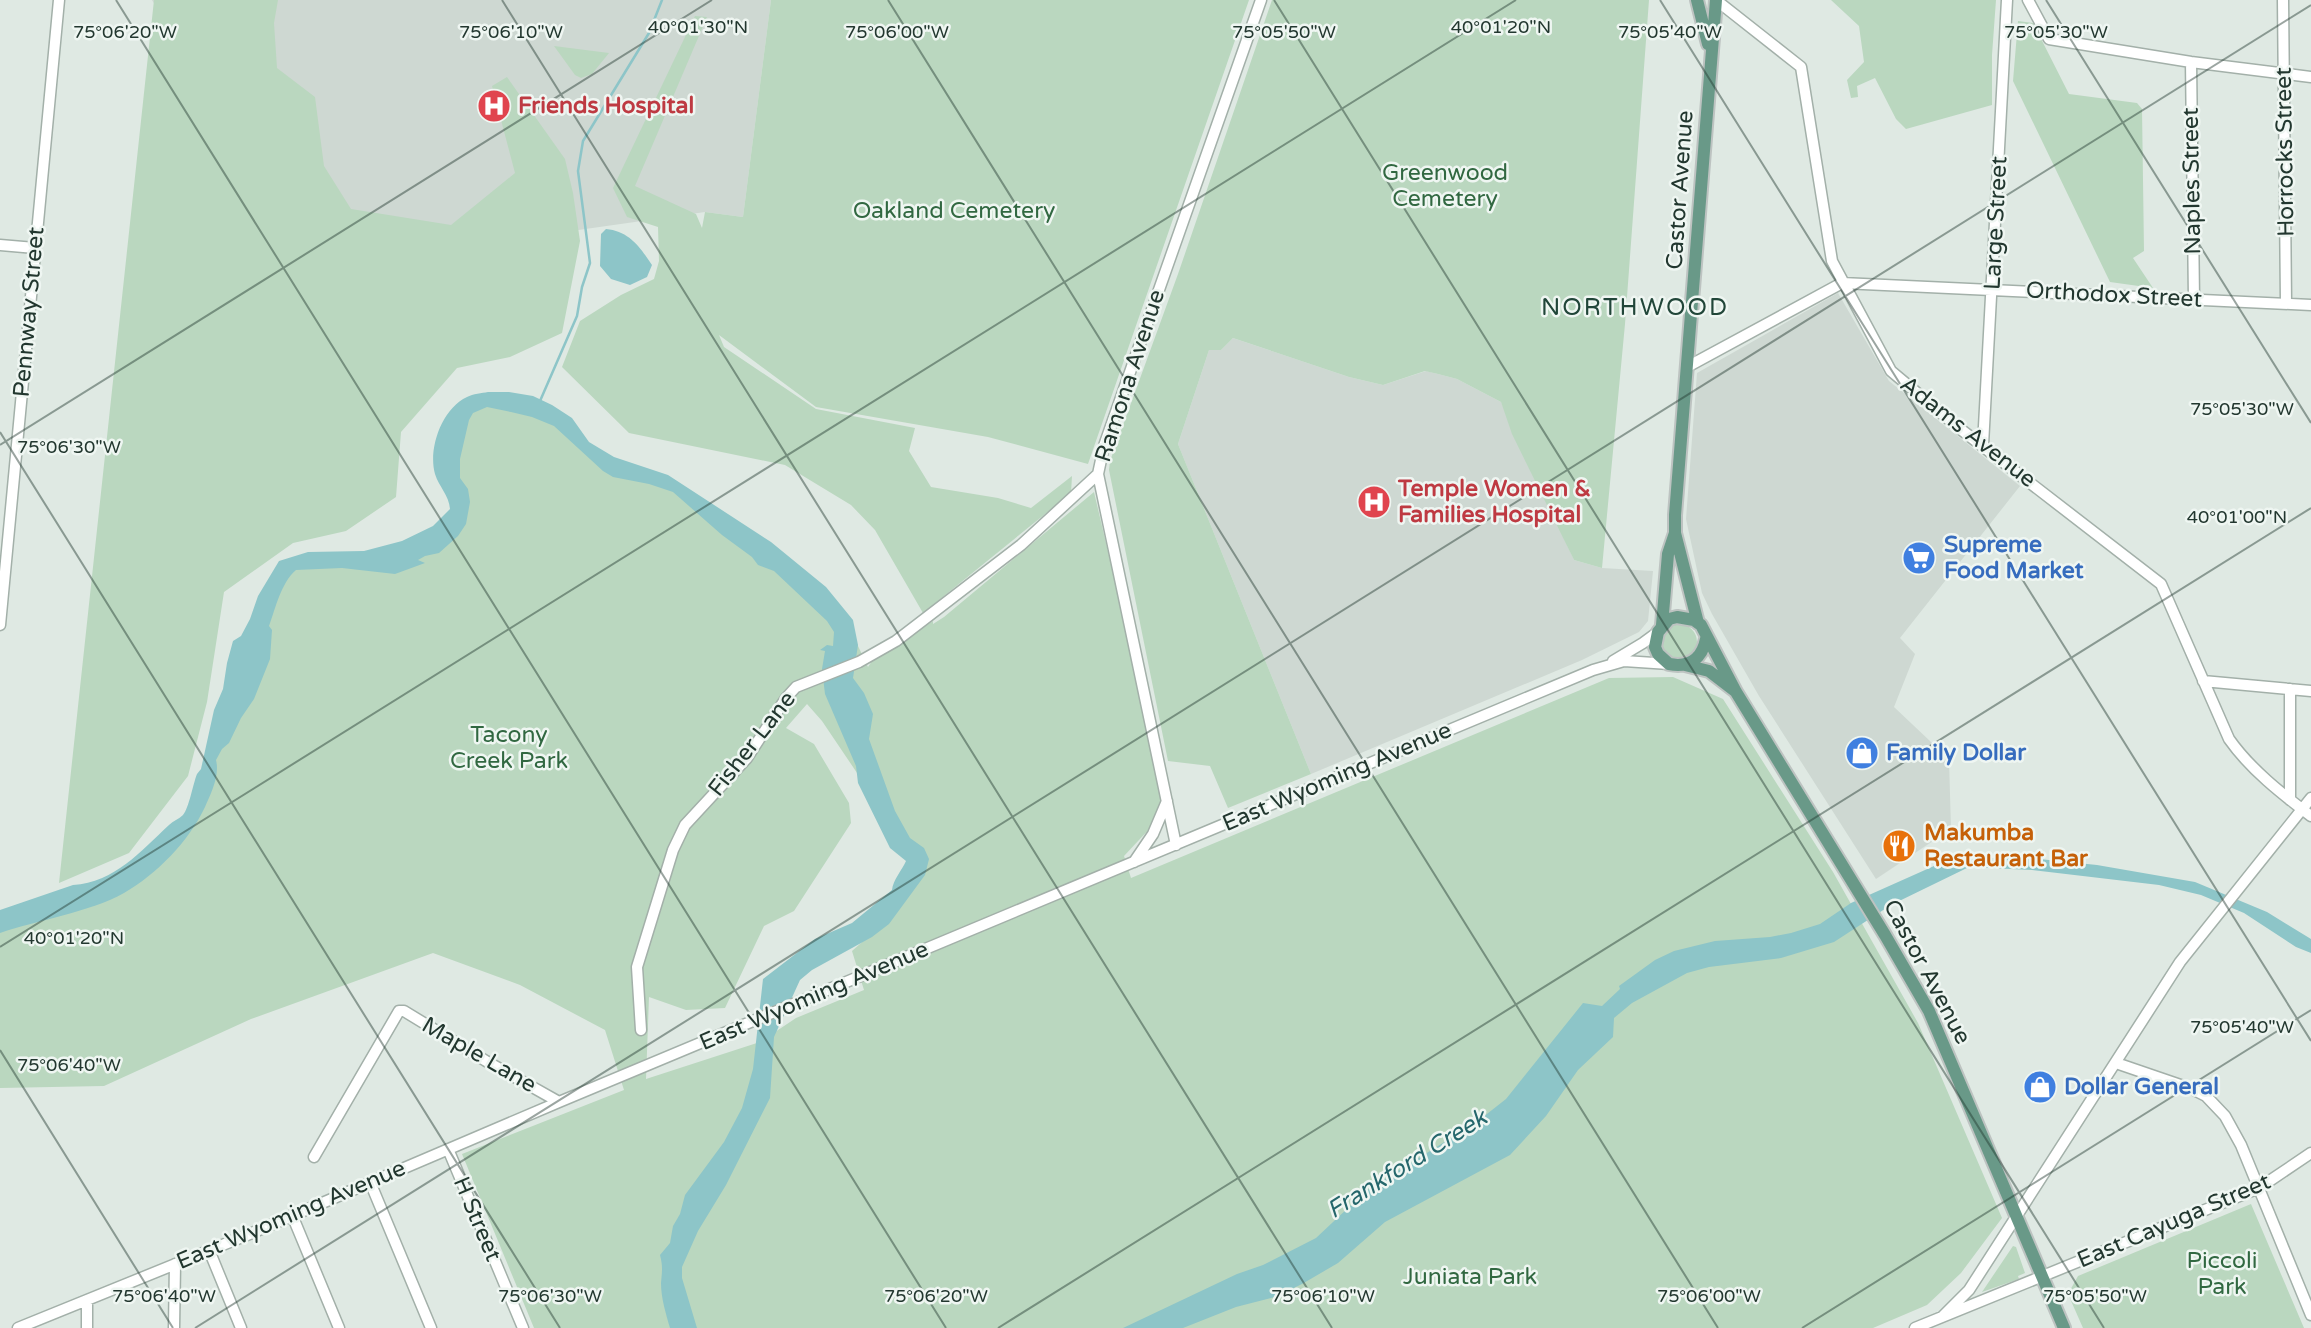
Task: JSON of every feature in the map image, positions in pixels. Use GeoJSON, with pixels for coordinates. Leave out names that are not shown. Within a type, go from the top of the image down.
{"type":"FeatureCollection","features":[{"type":"Feature","properties":{"kind":"main road","name":"Castor Avenue"},"geometry":{"type":"LineString","coordinates":[[1696,0],[1707,35],[1711,61]]}},
{"type":"Feature","properties":{"kind":"main road","name":"Castor Avenue"},"geometry":{"type":"LineString","coordinates":[[1660,628],[1668,554],[1675,533],[1716,0]]}},
{"type":"Feature","properties":{"kind":"main road","name":"Castor Avenue"},"geometry":{"type":"LineString","coordinates":[[1675,533],[1698,623]]}},
{"type":"Feature","properties":{"kind":"main road"},"geometry":{"type":"LineString","coordinates":[[1677,617],[1686,617],[1698,623],[1706,639],[1700,656],[1685,665],[1670,664],[1658,654],[1655,647],[1660,628],[1677,617]]}},
{"type":"Feature","properties":{"kind":"main road","name":"Castor Avenue"},"geometry":{"type":"LineString","coordinates":[[1706,639],[1929,1011],[2064,1328]]}},
{"type":"Feature","properties":{"kind":"main road","name":"Castor Avenue"},"geometry":{"type":"LineString","coordinates":[[1685,665],[1709,671],[1736,692]]}},
{"type":"Feature","properties":{"kind":"street","name":"Pennway Street"},"geometry":{"type":"LineString","coordinates":[[0,625],[59,0]]}},
{"type":"Feature","properties":{"kind":"street","name":"Ramona Avenue"},"geometry":{"type":"LineString","coordinates":[[1176,845],[1098,474],[1104,446],[1261,0]]}},
{"type":"Feature","properties":{"kind":"street","name":"Adams Avenue"},"geometry":{"type":"LineString","coordinates":[[1716,0],[1801,67],[1832,261],[1891,372],[1933,408],[2161,584],[2231,742],[2239,753],[2311,816]]}},
{"type":"Feature","properties":{"kind":"street","name":"Large Street"},"geometry":{"type":"LineString","coordinates":[[1983,445],[2007,0]]}},
{"type":"Feature","properties":{"kind":"street"},"geometry":{"type":"LineString","coordinates":[[2028,0],[2049,39],[2191,62],[2284,75],[2311,76]]}},
{"type":"Feature","properties":{"kind":"street","name":"Horrocks Street"},"geometry":{"type":"LineString","coordinates":[[2283,0],[2286,303]]}},
{"type":"Feature","properties":{"kind":"street","name":"Naples Street"},"geometry":{"type":"LineString","coordinates":[[2191,62],[2194,300]]}},
{"type":"Feature","properties":{"kind":"street"},"geometry":{"type":"LineString","coordinates":[[0,246],[35,248]]}},
{"type":"Feature","properties":{"kind":"street"},"geometry":{"type":"LineString","coordinates":[[1687,367],[1842,282]]}},
{"type":"Feature","properties":{"kind":"street","name":"Orthodox Street"},"geometry":{"type":"LineString","coordinates":[[1842,282],[2311,304]]}},
{"type":"Feature","properties":{"kind":"street","name":"Fisher Lane"},"geometry":{"type":"LineString","coordinates":[[642,1030],[637,967],[673,850],[685,825],[747,758],[786,698],[796,687],[859,662],[896,641],[1021,545],[1098,474]]}},
{"type":"Feature","properties":{"kind":"street"},"geometry":{"type":"LineString","coordinates":[[0,509],[11,505]]}},
{"type":"Feature","properties":{"kind":"street","name":"East Wyoming Avenue"},"geometry":{"type":"LineString","coordinates":[[18,1328],[1610,663],[1643,643],[1660,628]]}},
{"type":"Feature","properties":{"kind":"street","name":"East Wyoming Avenue"},"geometry":{"type":"LineString","coordinates":[[1610,663],[1636,661],[1670,664]]}},
{"type":"Feature","properties":{"kind":"street"},"geometry":{"type":"LineString","coordinates":[[2203,681],[2311,691]]}},
{"type":"Feature","properties":{"kind":"street"},"geometry":{"type":"LineString","coordinates":[[2290,689],[2290,800]]}},
{"type":"Feature","properties":{"kind":"street"},"geometry":{"type":"LineString","coordinates":[[1942,1317],[1969,1290],[2180,962],[2311,798]]}},
{"type":"Feature","properties":{"kind":"street"},"geometry":{"type":"LineString","coordinates":[[1133,863],[1153,834],[1167,801]]}},
{"type":"Feature","properties":{"kind":"street","name":"Maple Lane"},"geometry":{"type":"LineString","coordinates":[[314,1157],[399,1011],[404,1011],[559,1102]]}},
{"type":"Feature","properties":{"kind":"street"},"geometry":{"type":"LineString","coordinates":[[2116,1063],[2185,1086],[2206,1096],[2225,1116],[2259,1188],[2311,1315]]}},
{"type":"Feature","properties":{"kind":"street","name":"H Street"},"geometry":{"type":"LineString","coordinates":[[448,1149],[523,1328]]}},
{"type":"Feature","properties":{"kind":"street","name":"East Cayuga Street"},"geometry":{"type":"LineString","coordinates":[[1915,1328],[2259,1188],[2311,1153]]}},
{"type":"Feature","properties":{"kind":"street"},"geometry":{"type":"LineString","coordinates":[[370,1182],[431,1328]]}},
{"type":"Feature","properties":{"kind":"street"},"geometry":{"type":"LineString","coordinates":[[292,1215],[340,1328]]}},
{"type":"Feature","properties":{"kind":"street"},"geometry":{"type":"LineString","coordinates":[[209,1250],[241,1328]]}},
{"type":"Feature","properties":{"kind":"street"},"geometry":{"type":"LineString","coordinates":[[174,1328],[175,1264]]}},
{"type":"Feature","properties":{"kind":"street"},"geometry":{"type":"LineString","coordinates":[[87,1300],[87,1328]]}},
{"type":"Feature","properties":{"kind":"shaded area","name":"Friends Hospital"},"geometry":{"type":"Polygon","coordinates":[[[152,0],[771,0],[743,217],[705,212],[472,245],[349,213],[182,51],[152,0]]]}},
{"type":"Feature","properties":{"kind":"shaded area"},"geometry":{"type":"Polygon","coordinates":[[[1838,293],[1889,381],[2020,486],[1900,638],[1915,654],[1894,707],[1949,759],[1951,829],[1876,879],[1759,696],[1712,614],[1702,593],[1686,519],[1697,373],[1838,293]]]}},
{"type":"Feature","properties":{"kind":"shaded area","name":"Temple Women & Families Hospital"},"geometry":{"type":"Polygon","coordinates":[[[1233,338],[1349,377],[1383,385],[1426,371],[1457,379],[1501,402],[1574,560],[1602,568],[1653,571],[1648,621],[1639,632],[1582,660],[1311,774],[1178,444],[1209,350],[1221,350],[1233,338]]]}},
{"type":"Feature","properties":{"kind":"green space"},"geometry":{"type":"Polygon","coordinates":[[[154,0],[278,0],[274,23],[277,68],[315,97],[324,166],[351,209],[451,225],[515,173],[492,86],[507,77],[565,159],[580,241],[562,333],[510,357],[457,368],[401,432],[396,497],[346,531],[293,543],[224,592],[207,702],[188,776],[129,853],[59,883],[154,0]]]}},
{"type":"Feature","properties":{"kind":"green space","name":"Oakland Cemetery"},"geometry":{"type":"Polygon","coordinates":[[[771,0],[1249,0],[1088,464],[988,437],[816,407],[719,335],[724,347],[816,409],[915,428],[909,451],[931,487],[998,498],[1031,508],[1072,476],[1071,493],[923,613],[875,530],[851,505],[785,465],[629,433],[562,367],[580,321],[621,295],[654,279],[659,261],[658,227],[627,217],[613,188],[695,16],[707,17],[635,186],[696,214],[702,228],[705,212],[743,217],[771,0]]]}},
{"type":"Feature","properties":{"kind":"green space","name":"Greenwood Cemetery"},"geometry":{"type":"Polygon","coordinates":[[[1272,0],[1649,0],[1625,324],[1602,568],[1574,560],[1512,434],[1501,402],[1457,379],[1425,371],[1383,385],[1349,377],[1233,338],[1221,350],[1209,350],[1178,444],[1311,774],[1228,808],[1210,766],[1168,761],[1109,470],[1272,0]]]}},
{"type":"Feature","properties":{"kind":"green space"},"geometry":{"type":"Polygon","coordinates":[[[1831,0],[1996,0],[1992,105],[1906,129],[1896,119],[1875,78],[1857,86],[1858,97],[1851,98],[1847,80],[1864,62],[1859,26],[1831,0]]]}},
{"type":"Feature","properties":{"kind":"green space"},"geometry":{"type":"Polygon","coordinates":[[[2018,21],[2033,23],[2069,94],[2137,103],[2142,109],[2144,251],[2133,258],[2153,288],[2110,282],[2013,81],[2018,21]]]}},
{"type":"Feature","properties":{"kind":"green space"},"geometry":{"type":"Polygon","coordinates":[[[554,46],[609,53],[592,74],[581,78],[575,75],[554,46]]]}},
{"type":"Feature","properties":{"kind":"green space"},"geometry":{"type":"Polygon","coordinates":[[[521,398],[599,456],[666,477],[848,625],[868,667],[872,661],[933,621],[933,624],[944,617],[1094,492],[1133,658],[1162,804],[1154,824],[1124,856],[1131,878],[1609,678],[1673,677],[1723,699],[1833,872],[1918,1023],[2002,1218],[1961,1273],[1927,1305],[1873,1328],[534,1328],[462,1154],[624,1090],[605,1030],[520,985],[433,953],[251,1019],[104,1086],[0,1088],[0,924],[104,893],[182,830],[228,688],[231,659],[284,564],[387,555],[465,509],[445,433],[472,402],[521,398]],[[807,704],[786,728],[814,744],[849,803],[851,823],[794,911],[764,926],[725,1008],[686,1010],[649,997],[646,1079],[760,1042],[796,1018],[864,990],[852,951],[879,927],[913,856],[822,721],[807,704]]]}},
{"type":"Feature","properties":{"kind":"green space"},"geometry":{"type":"Polygon","coordinates":[[[1679,624],[1691,630],[1697,642],[1691,654],[1679,660],[1667,654],[1661,642],[1667,630],[1679,624]]]}},
{"type":"Feature","properties":{"kind":"green space","name":"Piccoli Park"},"geometry":{"type":"Polygon","coordinates":[[[2251,1204],[2304,1328],[2083,1328],[2068,1294],[2078,1276],[2251,1204]]]}},
{"type":"Feature","properties":{"kind":"green space"},"geometry":{"type":"Polygon","coordinates":[[[2013,1246],[2016,1247],[2025,1273],[2018,1276],[2019,1279],[1982,1292],[2013,1246]]]}},
{"type":"Feature","properties":{"kind":"water"},"geometry":{"type":"Polygon","coordinates":[[[606,229],[621,233],[638,246],[652,265],[647,277],[630,285],[611,279],[600,266],[601,234],[606,229]]]}},
{"type":"Feature","properties":{"kind":"water"},"geometry":{"type":"Polygon","coordinates":[[[488,392],[533,396],[552,405],[572,418],[589,442],[614,457],[668,475],[771,542],[826,587],[853,620],[858,645],[853,678],[864,693],[873,714],[869,739],[895,811],[910,838],[924,848],[929,859],[925,875],[889,924],[800,980],[774,1037],[770,1098],[726,1185],[698,1231],[682,1267],[682,1278],[697,1328],[670,1328],[662,1294],[660,1255],[670,1243],[673,1226],[680,1214],[685,1195],[724,1142],[742,1108],[753,1069],[763,979],[815,939],[852,923],[892,890],[906,861],[890,848],[858,783],[856,766],[825,694],[822,669],[825,651],[820,650],[827,645],[833,646],[834,632],[827,621],[774,571],[758,565],[752,557],[673,492],[613,477],[554,426],[532,417],[487,407],[473,413],[460,459],[460,478],[468,489],[470,502],[466,524],[458,536],[439,553],[418,560],[425,563],[395,574],[342,568],[296,570],[286,582],[269,626],[272,630],[270,659],[254,699],[216,760],[217,772],[205,807],[171,856],[136,885],[110,900],[0,933],[0,910],[73,885],[88,883],[114,872],[183,815],[201,769],[233,641],[241,636],[258,596],[279,561],[308,552],[364,551],[402,541],[433,526],[450,509],[433,464],[439,431],[450,411],[458,403],[469,396],[488,392]]]}},
{"type":"Feature","properties":{"kind":"water"},"geometry":{"type":"Polygon","coordinates":[[[2029,858],[2097,865],[2195,882],[2267,912],[2311,939],[2311,953],[2296,947],[2244,913],[2201,895],[2159,885],[2032,870],[1969,867],[1891,905],[1834,942],[1781,958],[1709,967],[1687,973],[1632,1003],[1614,1018],[1613,1037],[1578,1070],[1546,1116],[1510,1155],[1385,1222],[1338,1263],[1302,1284],[1275,1297],[1236,1307],[1183,1328],[1123,1328],[1316,1238],[1366,1191],[1478,1121],[1506,1099],[1583,1003],[1602,1006],[1620,989],[1619,986],[1655,960],[1674,951],[1715,941],[1791,933],[1820,924],[1851,903],[1934,866],[1951,861],[2029,858]]]}},
{"type":"Feature","properties":{"kind":"waterway"},"geometry":{"type":"LineString","coordinates":[[540,401],[577,316],[590,263],[578,171],[583,141],[649,33],[662,0]]}},
{"type":"Feature","properties":{"kind":"place","name":"Friends Hospital"},"geometry":{"type":"Point","coordinates":[494,106]}},
{"type":"Feature","properties":{"kind":"place","name":"Temple Women & Families Hospital"},"geometry":{"type":"Point","coordinates":[1374,502]}},
{"type":"Feature","properties":{"kind":"place","name":"Supreme Food Market"},"geometry":{"type":"Point","coordinates":[1919,558]}},
{"type":"Feature","properties":{"kind":"place","name":"Family Dollar"},"geometry":{"type":"Point","coordinates":[1862,753]}},
{"type":"Feature","properties":{"kind":"place","name":"Makumba Restaurant Bar"},"geometry":{"type":"Point","coordinates":[1899,846]}},
{"type":"Feature","properties":{"kind":"place","name":"Dollar General"},"geometry":{"type":"Point","coordinates":[2040,1087]}},
{"type":"Feature","properties":{"kind":"district","name":"NORTHWOOD"},"geometry":{"type":"Point","coordinates":[1635,307]}},
{"type":"Feature","properties":{"kind":"park label","name":"Tacony Creek Park"},"geometry":{"type":"Point","coordinates":[509,748]}},
{"type":"Feature","properties":{"kind":"park label","name":"Juniata Park"},"geometry":{"type":"Point","coordinates":[1470,1277]}},
{"type":"Feature","properties":{"kind":"water label","name":"Frankford Creek"},"geometry":{"type":"Point","coordinates":[1407,1164]}}]}
